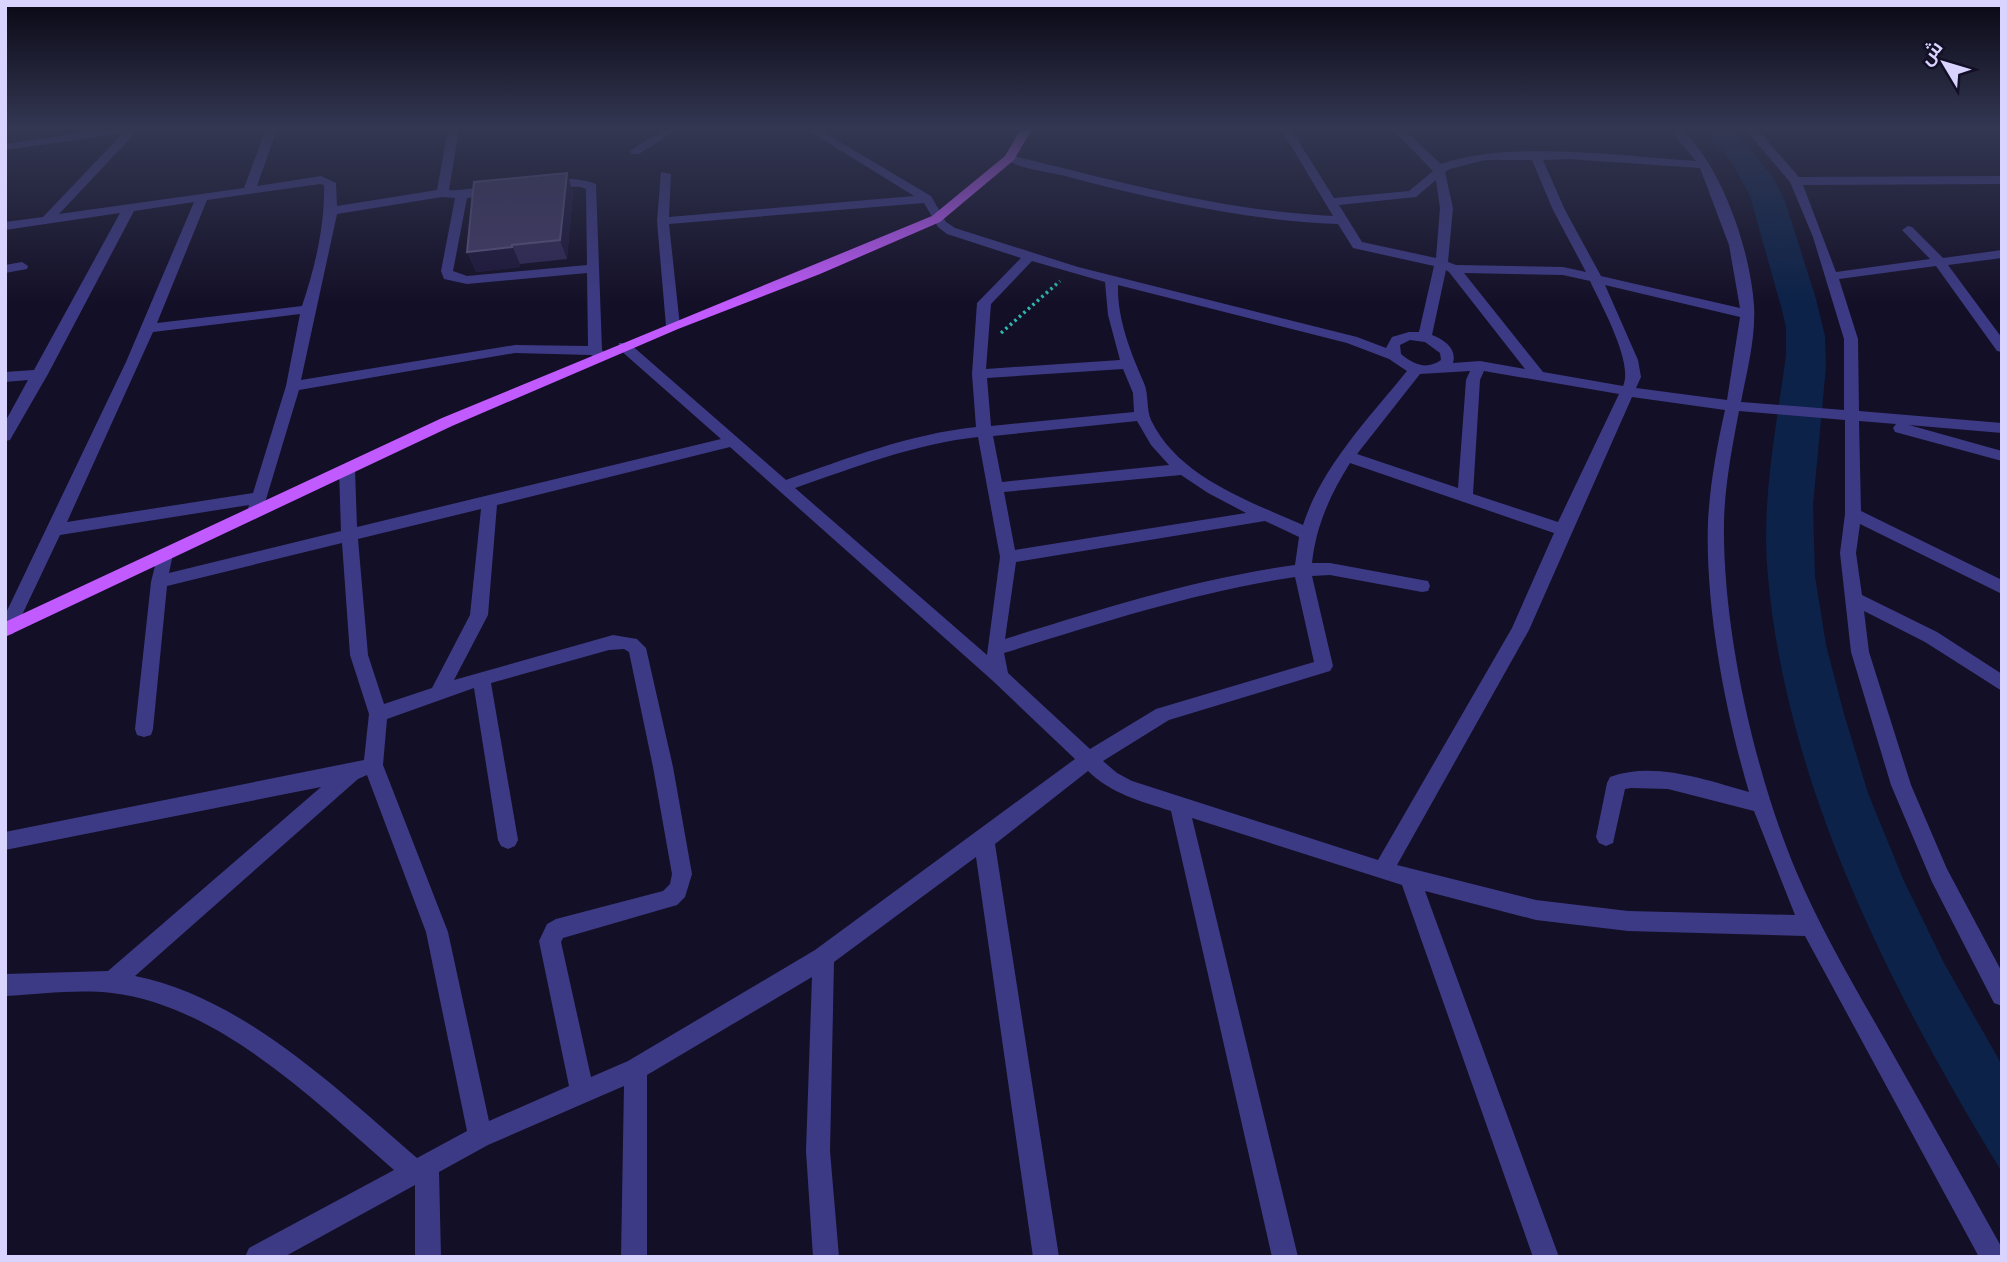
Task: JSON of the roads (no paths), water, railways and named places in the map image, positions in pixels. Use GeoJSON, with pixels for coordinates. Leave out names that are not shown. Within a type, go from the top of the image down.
{"type":"FeatureCollection","features":[{"type":"Feature","properties":{"kind":"main road"},"geometry":{"type":"LineString","coordinates":[[6,630],[165,554],[257,505],[347,470],[597,353],[624,346],[815,271],[936,219],[976,188]]}},
{"type":"Feature","properties":{"kind":"street"},"geometry":{"type":"LineString","coordinates":[[47,220],[77,188]]}},
{"type":"Feature","properties":{"kind":"street"},"geometry":{"type":"LineString","coordinates":[[5,226],[273,188]]}},
{"type":"Feature","properties":{"kind":"street"},"geometry":{"type":"LineString","coordinates":[[55,530],[257,505],[293,386],[318,278],[331,211],[330,188]]}},
{"type":"Feature","properties":{"kind":"street"},"geometry":{"type":"LineString","coordinates":[[442,193],[443,188]]}},
{"type":"Feature","properties":{"kind":"street"},"geometry":{"type":"LineString","coordinates":[[293,386],[515,349],[597,353],[592,188]]}},
{"type":"Feature","properties":{"kind":"street"},"geometry":{"type":"LineString","coordinates":[[664,188],[663,221],[673,326]]}},
{"type":"Feature","properties":{"kind":"street"},"geometry":{"type":"LineString","coordinates":[[909,188],[927,199],[934,207],[936,219],[941,226],[951,231],[1073,270],[1352,340],[1394,356],[1416,369],[1480,366],[1734,406],[2002,428]]}},
{"type":"Feature","properties":{"kind":"street"},"geometry":{"type":"LineString","coordinates":[[1132,188],[1263,216],[1341,220]]}},
{"type":"Feature","properties":{"kind":"street"},"geometry":{"type":"LineString","coordinates":[[1322,188],[1357,245],[1369,250],[1448,266],[1563,271],[1747,314]]}},
{"type":"Feature","properties":{"kind":"street"},"geometry":{"type":"LineString","coordinates":[[1331,202],[1412,194],[1419,188]]}},
{"type":"Feature","properties":{"kind":"street"},"geometry":{"type":"LineString","coordinates":[[1424,337],[1448,266],[1445,188]]}},
{"type":"Feature","properties":{"kind":"street"},"geometry":{"type":"LineString","coordinates":[[1384,871],[1520,630],[1634,377],[1632,360],[1595,277],[1549,188]]}},
{"type":"Feature","properties":{"kind":"street"},"geometry":{"type":"LineString","coordinates":[[1715,188],[1736,250],[1747,314],[1734,406],[1720,462],[1716,549],[1744,738],[1777,849],[1812,926],[1841,984],[1993,1257]]}},
{"type":"Feature","properties":{"kind":"street"},"geometry":{"type":"LineString","coordinates":[[1799,188],[1832,276],[1851,339],[1857,416],[1853,514],[1847,553],[1860,652],[1901,785],[1939,875],[1994,969],[2002,995]]}},
{"type":"Feature","properties":{"kind":"street"},"geometry":{"type":"LineString","coordinates":[[331,211],[442,193],[461,195],[512,189]]}},
{"type":"Feature","properties":{"kind":"street"},"geometry":{"type":"LineString","coordinates":[[461,195],[447,271],[454,279],[594,268]]}},
{"type":"Feature","properties":{"kind":"street"},"geometry":{"type":"LineString","coordinates":[[6,630],[149,328],[202,198]]}},
{"type":"Feature","properties":{"kind":"street"},"geometry":{"type":"LineString","coordinates":[[663,221],[927,199]]}},
{"type":"Feature","properties":{"kind":"street"},"geometry":{"type":"LineString","coordinates":[[5,436],[129,208]]}},
{"type":"Feature","properties":{"kind":"street"},"geometry":{"type":"LineString","coordinates":[[1908,230],[1939,261],[2002,348]]}},
{"type":"Feature","properties":{"kind":"street"},"geometry":{"type":"LineString","coordinates":[[1832,276],[2002,254]]}},
{"type":"Feature","properties":{"kind":"street"},"geometry":{"type":"LineString","coordinates":[[999,676],[995,649],[1008,557],[984,430],[979,352],[984,303],[1029,257]]}},
{"type":"Feature","properties":{"kind":"street"},"geometry":{"type":"LineString","coordinates":[[5,269],[22,266]]}},
{"type":"Feature","properties":{"kind":"street"},"geometry":{"type":"LineString","coordinates":[[1448,266],[1538,376]]}},
{"type":"Feature","properties":{"kind":"street"},"geometry":{"type":"LineString","coordinates":[[1112,280],[1112,301],[1140,393],[1142,416],[1157,442],[1184,469],[1212,488],[1306,533]]}},
{"type":"Feature","properties":{"kind":"street"},"geometry":{"type":"LineString","coordinates":[[149,328],[309,309]]}},
{"type":"Feature","properties":{"kind":"street"},"geometry":{"type":"LineString","coordinates":[[1352,340],[1424,337],[1480,366]]}},
{"type":"Feature","properties":{"kind":"street"},"geometry":{"type":"LineString","coordinates":[[1394,356],[1393,345],[1397,340]]}},
{"type":"Feature","properties":{"kind":"street"},"geometry":{"type":"LineString","coordinates":[[624,346],[781,487],[999,676],[1110,779],[1180,807],[1384,871],[1536,910],[1628,921],[1812,926]]}},
{"type":"Feature","properties":{"kind":"street"},"geometry":{"type":"LineString","coordinates":[[1439,369],[1448,361],[1444,347]]}},
{"type":"Feature","properties":{"kind":"street"},"geometry":{"type":"LineString","coordinates":[[979,374],[1129,364]]}},
{"type":"Feature","properties":{"kind":"street"},"geometry":{"type":"LineString","coordinates":[[1465,497],[1473,380],[1480,366]]}},
{"type":"Feature","properties":{"kind":"street"},"geometry":{"type":"LineString","coordinates":[[258,1257],[480,1137],[636,1069],[823,957],[984,840],[1088,760],[1163,714],[1324,666],[1303,570],[1306,533],[1348,457],[1416,369]]}},
{"type":"Feature","properties":{"kind":"street"},"geometry":{"type":"LineString","coordinates":[[5,377],[41,373]]}},
{"type":"Feature","properties":{"kind":"street"},"geometry":{"type":"LineString","coordinates":[[781,487],[895,447],[984,430],[1142,416]]}},
{"type":"Feature","properties":{"kind":"street"},"geometry":{"type":"LineString","coordinates":[[1857,416],[2002,456]]}},
{"type":"Feature","properties":{"kind":"street"},"geometry":{"type":"LineString","coordinates":[[159,582],[349,533],[489,503],[732,442]]}},
{"type":"Feature","properties":{"kind":"street"},"geometry":{"type":"LineString","coordinates":[[1348,457],[1563,530]]}},
{"type":"Feature","properties":{"kind":"street"},"geometry":{"type":"LineString","coordinates":[[993,488],[1184,469]]}},
{"type":"Feature","properties":{"kind":"street"},"geometry":{"type":"LineString","coordinates":[[347,470],[359,655],[378,714],[373,765],[437,933],[480,1137]]}},
{"type":"Feature","properties":{"kind":"street"},"geometry":{"type":"LineString","coordinates":[[439,691],[479,615],[489,503]]}},
{"type":"Feature","properties":{"kind":"street"},"geometry":{"type":"LineString","coordinates":[[1853,514],[2002,588]]}},
{"type":"Feature","properties":{"kind":"street"},"geometry":{"type":"LineString","coordinates":[[1008,557],[1267,515]]}},
{"type":"Feature","properties":{"kind":"street"},"geometry":{"type":"LineString","coordinates":[[144,729],[159,582],[165,554]]}},
{"type":"Feature","properties":{"kind":"street"},"geometry":{"type":"LineString","coordinates":[[995,649],[1157,599],[1233,580],[1330,569],[1422,586]]}},
{"type":"Feature","properties":{"kind":"street"},"geometry":{"type":"LineString","coordinates":[[1852,598],[1931,637],[2002,684]]}},
{"type":"Feature","properties":{"kind":"street"},"geometry":{"type":"LineString","coordinates":[[378,714],[481,678],[621,641],[631,642],[638,648],[666,781],[682,874],[681,888],[674,897],[563,926],[555,931],[550,941],[582,1091]]}},
{"type":"Feature","properties":{"kind":"street"},"geometry":{"type":"LineString","coordinates":[[481,678],[508,840]]}},
{"type":"Feature","properties":{"kind":"street"},"geometry":{"type":"LineString","coordinates":[[5,841],[351,773],[373,765]]}},
{"type":"Feature","properties":{"kind":"street"},"geometry":{"type":"LineString","coordinates":[[112,982],[351,773]]}},
{"type":"Feature","properties":{"kind":"street"},"geometry":{"type":"LineString","coordinates":[[1606,837],[1617,783],[1629,777],[1651,777],[1764,805]]}},
{"type":"Feature","properties":{"kind":"street"},"geometry":{"type":"LineString","coordinates":[[1180,807],[1285,1257]]}},
{"type":"Feature","properties":{"kind":"street"},"geometry":{"type":"LineString","coordinates":[[984,840],[1046,1257]]}},
{"type":"Feature","properties":{"kind":"street"},"geometry":{"type":"LineString","coordinates":[[1409,877],[1546,1257]]}},
{"type":"Feature","properties":{"kind":"street"},"geometry":{"type":"LineString","coordinates":[[823,957],[818,1151],[826,1257]]}},
{"type":"Feature","properties":{"kind":"street"},"geometry":{"type":"LineString","coordinates":[[5,985],[112,982],[152,990],[196,1009],[253,1041],[420,1168],[428,1257]]}},
{"type":"Feature","properties":{"kind":"street"},"geometry":{"type":"LineString","coordinates":[[634,1257],[636,1069]]}},
{"type":"Feature","properties":{"kind":"water"},"geometry":{"type":"Polygon","coordinates":[[[1746,188],[1778,188],[1785,201],[1816,299],[1825,336],[1826,367],[1813,505],[1815,576],[1826,645],[1868,793],[1903,879],[1944,963],[2002,1065],[2002,1172],[1921,1031],[1883,957],[1849,882],[1819,804],[1795,726],[1777,646],[1766,539],[1771,460],[1786,355],[1786,328],[1746,188]]]}}]}
